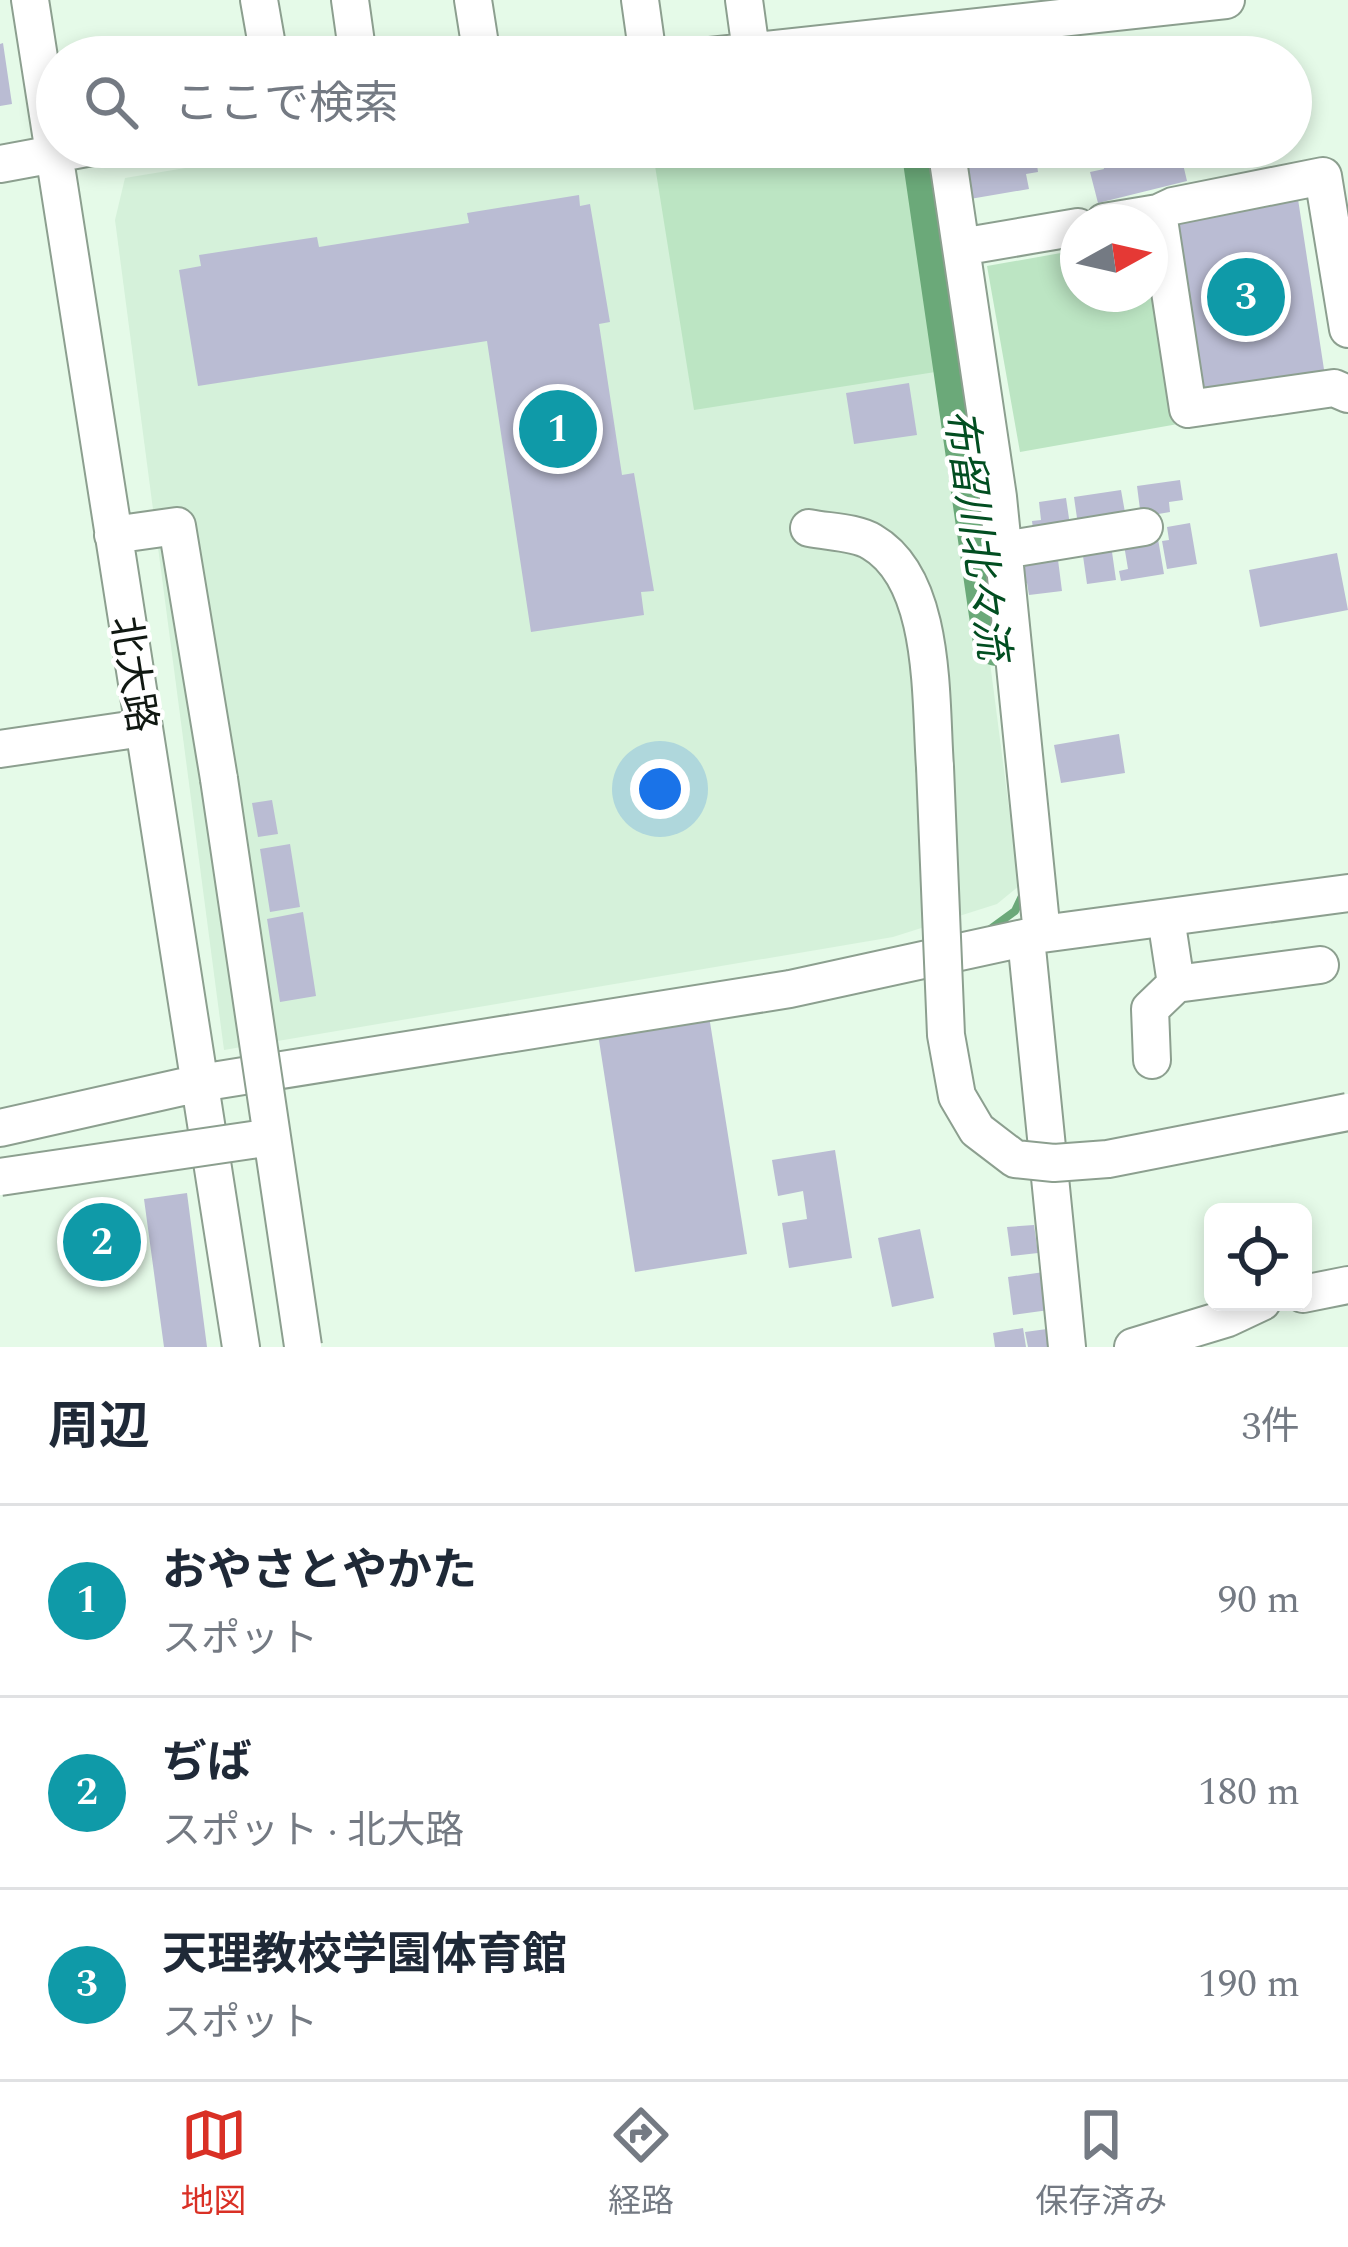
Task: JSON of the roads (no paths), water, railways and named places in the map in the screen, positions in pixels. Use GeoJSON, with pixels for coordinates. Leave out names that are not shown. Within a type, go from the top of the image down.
{"type":"FeatureCollection","features":[{"type":"Feature","properties":{"kind":"street","name":"北大路"},"geometry":{"type":"LineString","coordinates":[[30,0],[36,42]]}},
{"type":"Feature","properties":{"kind":"street"},"geometry":{"type":"LineString","coordinates":[[260,0],[265,36]]}},
{"type":"Feature","properties":{"kind":"street"},"geometry":{"type":"LineString","coordinates":[[350,0],[355,36]]}},
{"type":"Feature","properties":{"kind":"street"},"geometry":{"type":"LineString","coordinates":[[473,0],[479,36]]}},
{"type":"Feature","properties":{"kind":"street"},"geometry":{"type":"LineString","coordinates":[[640,0],[645,36]]}},
{"type":"Feature","properties":{"kind":"street"},"geometry":{"type":"LineString","coordinates":[[744,0],[749,36]]}},
{"type":"Feature","properties":{"kind":"street"},"geometry":{"type":"LineString","coordinates":[[917,33],[1226,0]]}},
{"type":"Feature","properties":{"kind":"street"},"geometry":{"type":"LineString","coordinates":[[0,164],[36,157]]}},
{"type":"Feature","properties":{"kind":"street","name":"北大路"},"geometry":{"type":"LineString","coordinates":[[54,168],[241,1347]]}},
{"type":"Feature","properties":{"kind":"street"},"geometry":{"type":"LineString","coordinates":[[949,168],[1004,550],[1067,1347]]}},
{"type":"Feature","properties":{"kind":"street"},"geometry":{"type":"LineString","coordinates":[[1168,208],[1324,176],[1348,329]]}},
{"type":"Feature","properties":{"kind":"street"},"geometry":{"type":"LineString","coordinates":[[961,247],[1060,229]]}},
{"type":"Feature","properties":{"kind":"street"},"geometry":{"type":"LineString","coordinates":[[1168,278],[1188,409],[1334,388],[1348,394]]}},
{"type":"Feature","properties":{"kind":"street"},"geometry":{"type":"LineString","coordinates":[[113,535],[177,526],[303,1346]]}},
{"type":"Feature","properties":{"kind":"street"},"geometry":{"type":"LineString","coordinates":[[1004,550],[1144,527]]}},
{"type":"Feature","properties":{"kind":"street"},"geometry":{"type":"LineString","coordinates":[[808,528],[869,540],[901,565],[916,597],[927,662],[935,767],[946,1035],[957,1096],[977,1130],[1015,1159],[1054,1163],[1108,1159],[1348,1112]]}},
{"type":"Feature","properties":{"kind":"street"},"geometry":{"type":"LineString","coordinates":[[0,749],[143,728]]}},
{"type":"Feature","properties":{"kind":"street"},"geometry":{"type":"LineString","coordinates":[[0,1127],[200,1083],[790,989],[1034,936],[1348,893]]}},
{"type":"Feature","properties":{"kind":"street"},"geometry":{"type":"LineString","coordinates":[[1166,918],[1176,984]]}},
{"type":"Feature","properties":{"kind":"street"},"geometry":{"type":"LineString","coordinates":[[1152,1060],[1150,1009],[1176,984],[1320,965]]}},
{"type":"Feature","properties":{"kind":"street"},"geometry":{"type":"LineString","coordinates":[[0,1177],[272,1136]]}},
{"type":"Feature","properties":{"kind":"street"},"geometry":{"type":"LineString","coordinates":[[1312,1292],[1348,1285]]}},
{"type":"Feature","properties":{"kind":"street"},"geometry":{"type":"LineString","coordinates":[[1133,1347],[1219,1332],[1249,1311]]}},
{"type":"Feature","properties":{"kind":"waterway","name":"布留川北々流"},"geometry":{"type":"LineString","coordinates":[[928,168],[997,642]]}},
{"type":"Feature","properties":{"kind":"waterway"},"geometry":{"type":"LineString","coordinates":[[989,930],[1015,911],[1023,894]]}},
{"type":"Feature","properties":{"kind":"place","name":"天理教校学園体育館"},"geometry":{"type":"Point","coordinates":[1246,297]}},
{"type":"Feature","properties":{"kind":"place","name":"おやさとやかた"},"geometry":{"type":"Point","coordinates":[558,429]}},
{"type":"Feature","properties":{"kind":"place","name":"ぢば"},"geometry":{"type":"Point","coordinates":[102,1242]}}]}
